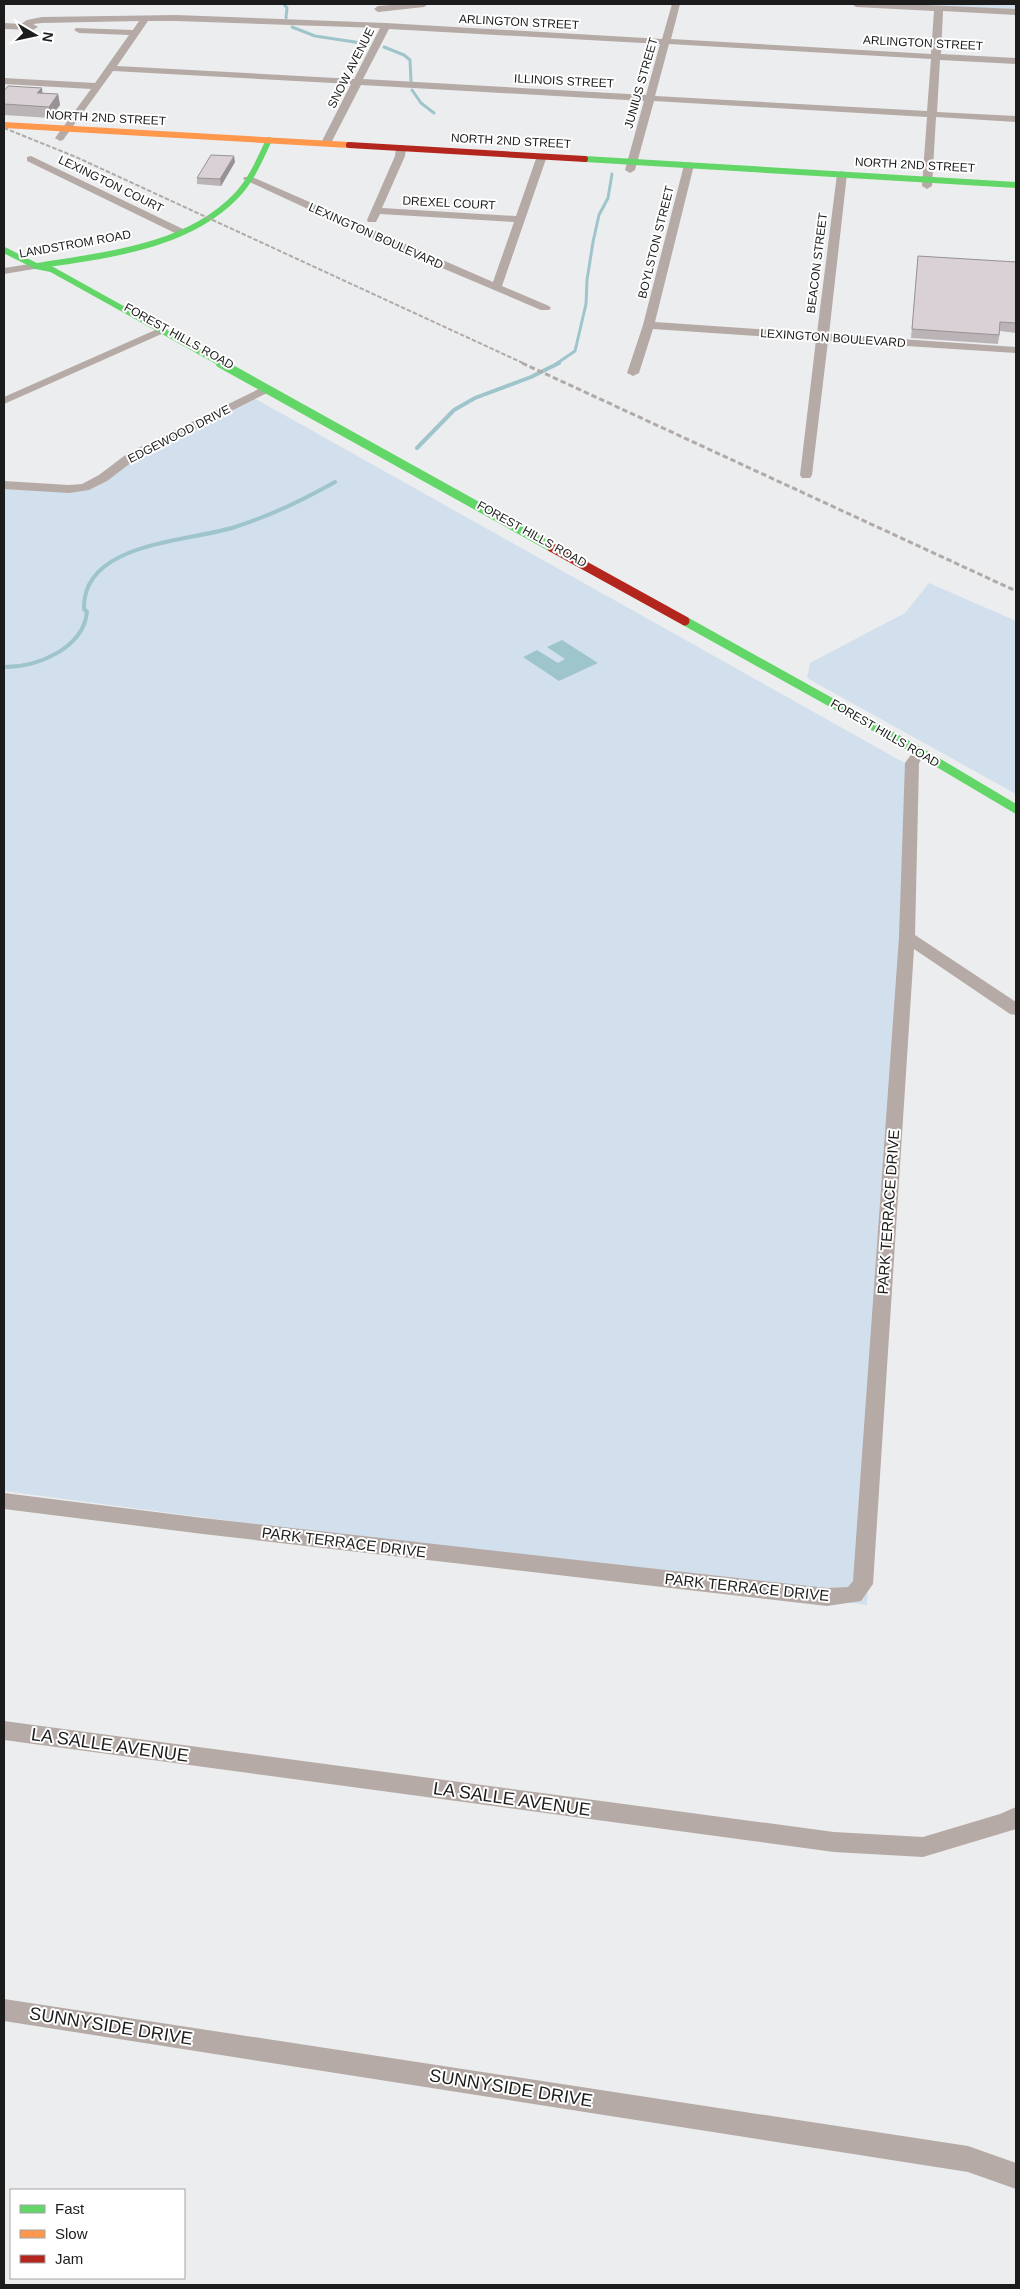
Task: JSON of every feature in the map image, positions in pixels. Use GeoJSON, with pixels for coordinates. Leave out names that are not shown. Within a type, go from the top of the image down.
{"type":"FeatureCollection","features":[{"type":"Feature","properties":{"kind":"street"},"geometry":{"type":"LineString","coordinates":[[375,6],[424,4]]}},
{"type":"Feature","properties":{"kind":"street","name":"JUNIUS STREET"},"geometry":{"type":"LineString","coordinates":[[632,165],[676,4]]}},
{"type":"Feature","properties":{"kind":"street"},"geometry":{"type":"LineString","coordinates":[[856,4],[1016,12]]}},
{"type":"Feature","properties":{"kind":"street","name":"SNOW AVENUE"},"geometry":{"type":"LineString","coordinates":[[326,144],[386,26],[375,6]]}},
{"type":"Feature","properties":{"kind":"street"},"geometry":{"type":"LineString","coordinates":[[928,183],[938,8]]}},
{"type":"Feature","properties":{"kind":"street"},"geometry":{"type":"LineString","coordinates":[[62,134],[146,18]]}},
{"type":"Feature","properties":{"kind":"street","name":"ARLINGTON STREET"},"geometry":{"type":"LineString","coordinates":[[22,27],[30,22],[42,20],[146,18],[386,26],[1016,61]]}},
{"type":"Feature","properties":{"kind":"street","name":"ARLINGTON STREET"},"geometry":{"type":"LineString","coordinates":[[4,26],[136,32]]}},
{"type":"Feature","properties":{"kind":"street","name":"ILLINOIS STREET"},"geometry":{"type":"LineString","coordinates":[[110,68],[1016,119]]}},
{"type":"Feature","properties":{"kind":"street"},"geometry":{"type":"LineString","coordinates":[[4,81],[98,86]]}},
{"type":"Feature","properties":{"kind":"street","name":"NORTH 2ND STREET"},"geometry":{"type":"LineString","coordinates":[[4,125],[62,134]]}},
{"type":"Feature","properties":{"kind":"street","name":"NORTH 2ND STREET"},"geometry":{"type":"LineString","coordinates":[[4,135],[62,134],[267,144],[928,183],[1016,192]]}},
{"type":"Feature","properties":{"kind":"street"},"geometry":{"type":"LineString","coordinates":[[248,178],[267,144]]}},
{"type":"Feature","properties":{"kind":"street","name":"NORTH 2ND STREET"},"geometry":{"type":"LineString","coordinates":[[267,144],[326,144],[400,152]]}},
{"type":"Feature","properties":{"kind":"street"},"geometry":{"type":"LineString","coordinates":[[366,232],[377,211],[400,152]]}},
{"type":"Feature","properties":{"kind":"street","name":"LEXINGTON COURT"},"geometry":{"type":"LineString","coordinates":[[30,159],[181,232]]}},
{"type":"Feature","properties":{"kind":"street"},"geometry":{"type":"LineString","coordinates":[[496,288],[541,160]]}},
{"type":"Feature","properties":{"kind":"street","name":"BOYLSTON STREET"},"geometry":{"type":"LineString","coordinates":[[633,374],[649,325],[688,169]]}},
{"type":"Feature","properties":{"kind":"street","name":"LANDSTROM ROAD"},"geometry":{"type":"LineString","coordinates":[[4,271],[134,248],[181,232],[217,212],[235,196],[248,178]]}},
{"type":"Feature","properties":{"kind":"street","name":"LEXINGTON BOULEVARD"},"geometry":{"type":"LineString","coordinates":[[248,178],[366,232],[545,308]]}},
{"type":"Feature","properties":{"kind":"street","name":"BEACON STREET"},"geometry":{"type":"LineString","coordinates":[[806,475],[841,178]]}},
{"type":"Feature","properties":{"kind":"street","name":"NORTH 2ND STREET"},"geometry":{"type":"LineString","coordinates":[[928,183],[1016,184]]}},
{"type":"Feature","properties":{"kind":"street","name":"DREXEL COURT"},"geometry":{"type":"LineString","coordinates":[[377,211],[520,219]]}},
{"type":"Feature","properties":{"kind":"street","name":"FOREST HILLS ROAD"},"geometry":{"type":"LineString","coordinates":[[4,250],[36,266],[51,269],[162,330],[262,392],[560,566]]}},
{"type":"Feature","properties":{"kind":"street","name":"FOREST HILLS ROAD"},"geometry":{"type":"LineString","coordinates":[[36,266],[43,276],[151,335],[262,392],[708,635],[914,760],[1016,810]]}},
{"type":"Feature","properties":{"kind":"street","name":"LEXINGTON BOULEVARD"},"geometry":{"type":"LineString","coordinates":[[649,325],[1016,350]]}},
{"type":"Feature","properties":{"kind":"street"},"geometry":{"type":"LineString","coordinates":[[4,401],[162,330]]}},
{"type":"Feature","properties":{"kind":"street","name":"EDGEWOOD DRIVE"},"geometry":{"type":"LineString","coordinates":[[4,485],[69,489],[85,486],[103,478],[132,456],[262,392]]}},
{"type":"Feature","properties":{"kind":"street"},"geometry":{"type":"LineString","coordinates":[[627,604],[640,597]]}},
{"type":"Feature","properties":{"kind":"street"},"geometry":{"type":"LineString","coordinates":[[697,643],[708,635]]}},
{"type":"Feature","properties":{"kind":"street","name":"PARK TERRACE DRIVE"},"geometry":{"type":"LineString","coordinates":[[4,1500],[203,1526],[827,1597],[854,1595],[863,1584],[907,937],[914,760]]}},
{"type":"Feature","properties":{"kind":"street"},"geometry":{"type":"LineString","coordinates":[[907,937],[1016,1010]]}},
{"type":"Feature","properties":{"kind":"street","name":"LA SALLE AVENUE"},"geometry":{"type":"LineString","coordinates":[[4,1730],[834,1842],[922,1847],[1006,1824],[1016,1817]]}},
{"type":"Feature","properties":{"kind":"street","name":"SUNNYSIDE DRIVE"},"geometry":{"type":"LineString","coordinates":[[4,2010],[968,2159],[1016,2176]]}},
{"type":"Feature","properties":{"kind":"shaded area"},"geometry":{"type":"Polygon","coordinates":[[[893,4],[1016,4],[1016,10],[893,4]]]}},
{"type":"Feature","properties":{"kind":"shaded area"},"geometry":{"type":"Polygon","coordinates":[[[252,397],[910,766],[867,1605],[4,1491],[4,486],[76,492],[252,397]]]}},
{"type":"Feature","properties":{"kind":"shaded area"},"geometry":{"type":"Polygon","coordinates":[[[929,583],[1016,621],[1016,794],[807,678],[810,663],[905,613],[929,583]]]}},
{"type":"Feature","properties":{"kind":"water"},"geometry":{"type":"Polygon","coordinates":[[[562,640],[598,663],[559,681],[523,657],[537,650],[558,663],[565,659],[547,647],[562,640]]]}},
{"type":"Feature","properties":{"kind":"building"},"geometry":{"type":"Polygon","coordinates":[[[8,86],[42,88],[37,93],[58,94],[49,107],[4,104],[4,91],[8,86]]]}},
{"type":"Feature","properties":{"kind":"building"},"geometry":{"type":"Polygon","coordinates":[[[211,155],[234,156],[220,179],[197,178],[211,155]]]}},
{"type":"Feature","properties":{"kind":"building"},"geometry":{"type":"Polygon","coordinates":[[[918,256],[1016,262],[1016,323],[1000,322],[999,335],[912,329],[918,256]]]}},
{"type":"Feature","properties":{"kind":"waterway"},"geometry":{"type":"LineString","coordinates":[[284,4],[287,8],[286,18]]}},
{"type":"Feature","properties":{"kind":"waterway"},"geometry":{"type":"LineString","coordinates":[[292,27],[315,36],[368,44]]}},
{"type":"Feature","properties":{"kind":"waterway"},"geometry":{"type":"LineString","coordinates":[[384,47],[404,55],[410,60],[411,81]]}},
{"type":"Feature","properties":{"kind":"waterway"},"geometry":{"type":"LineString","coordinates":[[412,90],[421,103],[434,113]]}},
{"type":"Feature","properties":{"kind":"waterway"},"geometry":{"type":"LineString","coordinates":[[556,364],[575,351],[586,304],[587,280],[593,242],[599,215],[608,198],[612,174]]}},
{"type":"Feature","properties":{"kind":"waterway"},"geometry":{"type":"LineString","coordinates":[[417,448],[454,410],[475,398],[531,377],[559,363]]}},
{"type":"Feature","properties":{"kind":"waterway"},"geometry":{"type":"LineString","coordinates":[[4,667],[30,664],[68,646],[84,625],[87,612],[84,609],[88,587],[100,570],[119,558],[141,548],[248,523],[286,507],[335,482]]}},
{"type":"Feature","properties":{"kind":"railway"},"geometry":{"type":"LineString","coordinates":[[4,128],[76,157],[525,364]]}},
{"type":"Feature","properties":{"kind":"railway"},"geometry":{"type":"LineString","coordinates":[[522,363],[1016,591]]}},
{"type":"Feature","properties":{"kind":"traffic: fast"},"geometry":{"type":"LineString","coordinates":[[37,266],[143,246],[195,226],[217,213],[236,196],[250,176],[269,140]]}},
{"type":"Feature","properties":{"kind":"traffic: fast"},"geometry":{"type":"LineString","coordinates":[[585,159],[1016,185]]}},
{"type":"Feature","properties":{"kind":"traffic: fast"},"geometry":{"type":"LineString","coordinates":[[4,250],[36,266],[51,269],[551,547]]}},
{"type":"Feature","properties":{"kind":"traffic: fast"},"geometry":{"type":"LineString","coordinates":[[685,621],[920,752],[1016,809]]}},
{"type":"Feature","properties":{"kind":"traffic: slow"},"geometry":{"type":"LineString","coordinates":[[4,125],[349,145]]}},
{"type":"Feature","properties":{"kind":"traffic: jam"},"geometry":{"type":"LineString","coordinates":[[349,145],[585,159]]}},
{"type":"Feature","properties":{"kind":"traffic: jam"},"geometry":{"type":"LineString","coordinates":[[551,547],[685,621]]}}]}
